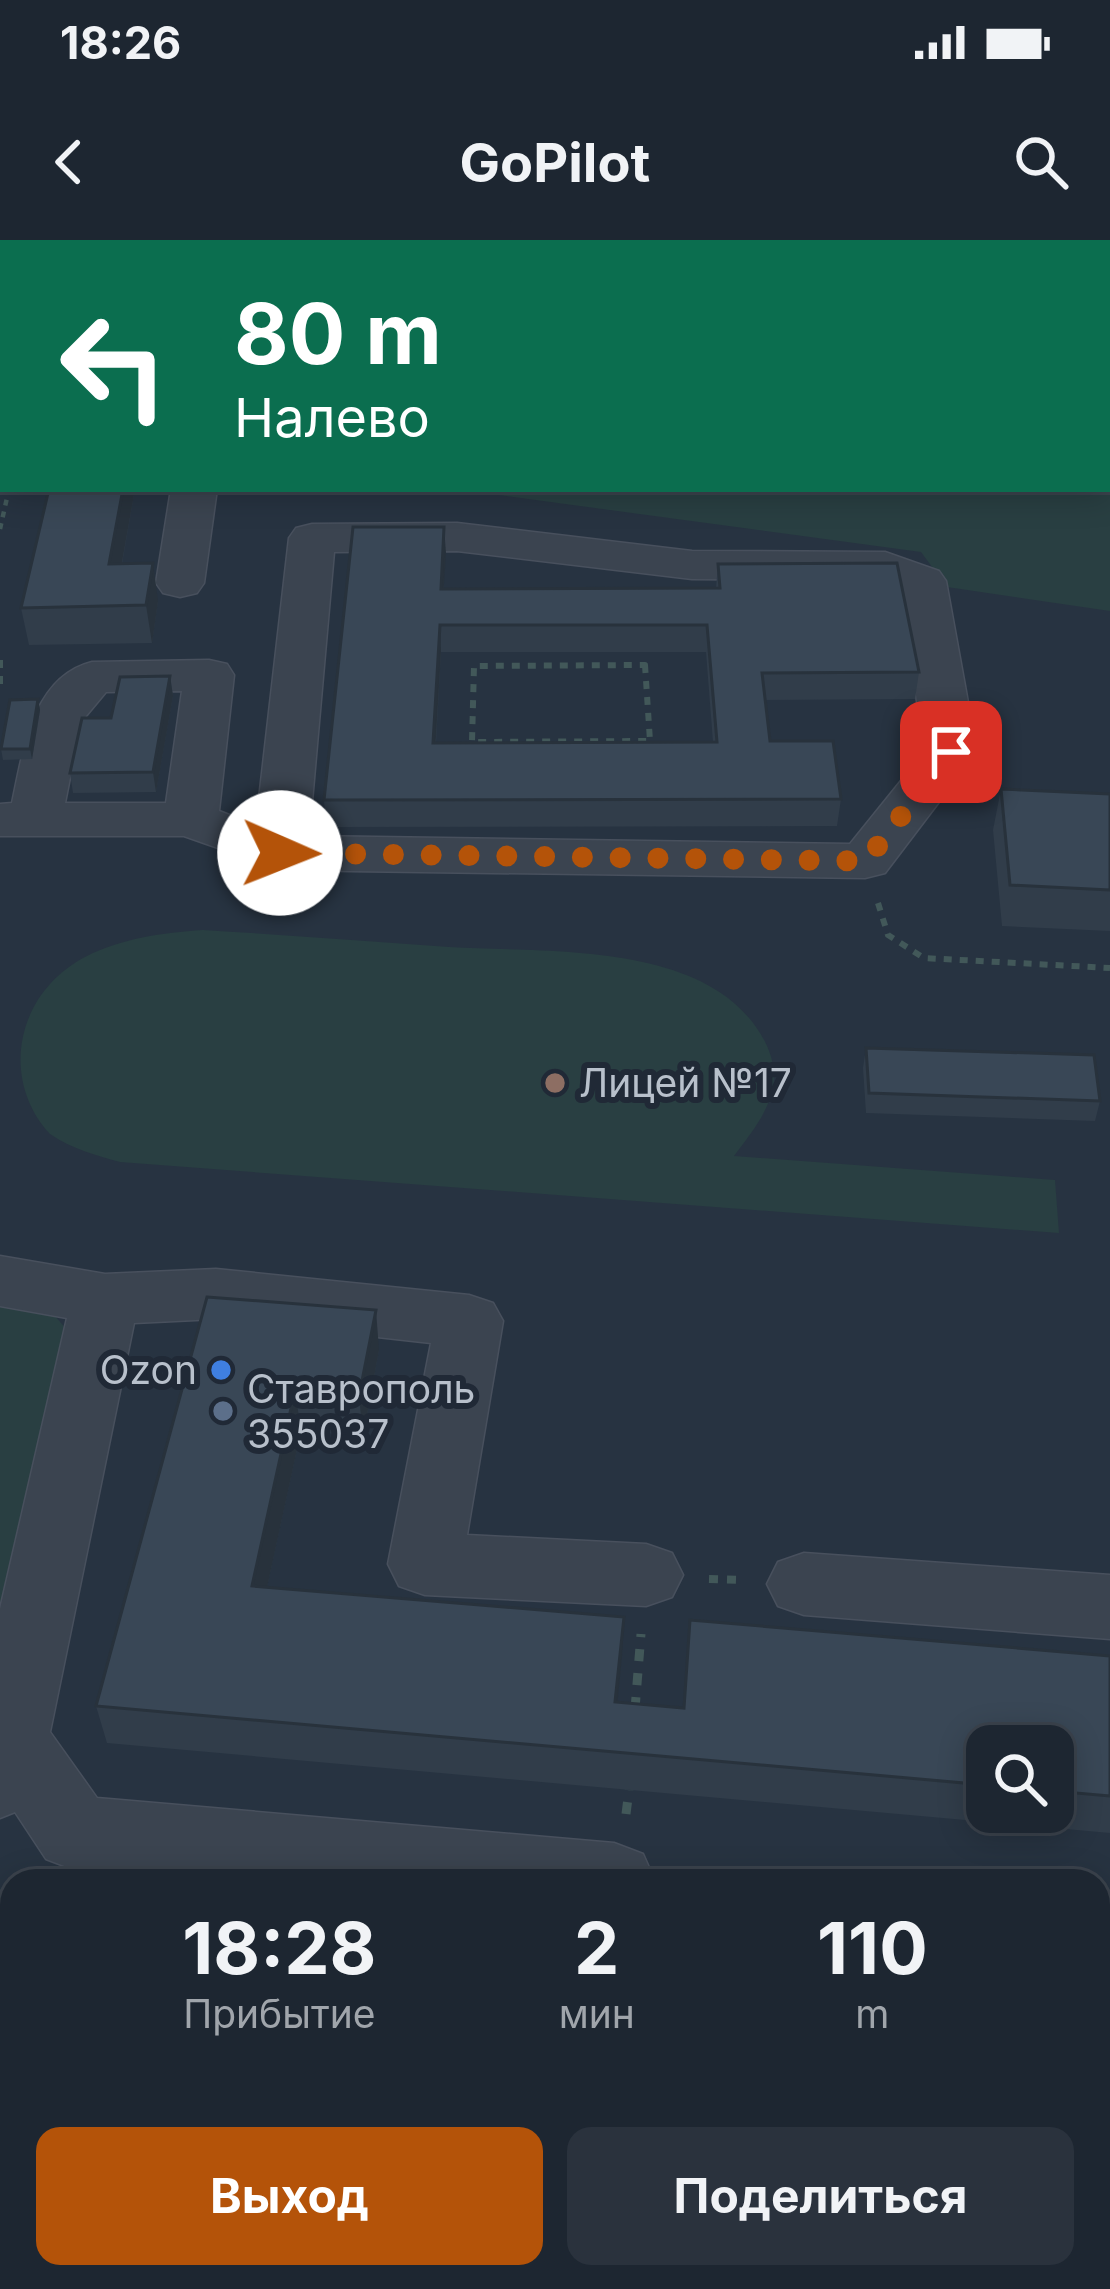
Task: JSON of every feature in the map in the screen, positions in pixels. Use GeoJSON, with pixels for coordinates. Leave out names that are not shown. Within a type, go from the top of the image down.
{"type":"FeatureCollection","features":[{"type":"Feature","properties":{"kind":"lane"},"geometry":{"type":"LineString","coordinates":[[180,583],[194,492]]}},
{"type":"Feature","properties":{"kind":"lane"},"geometry":{"type":"LineString","coordinates":[[191,819],[209,675],[92,677],[56,718],[18,820],[191,819],[280,853],[866,861],[951,752],[922,581],[885,566],[692,565],[457,537],[312,538],[280,853]]}},
{"type":"Feature","properties":{"kind":"lane"},"geometry":{"type":"LineString","coordinates":[[0,1281],[105,1299],[216,1294],[469,1321],[425,1564],[646,1575]]}},
{"type":"Feature","properties":{"kind":"lane"},"geometry":{"type":"LineString","coordinates":[[105,1299],[5,1761],[75,1833],[479,1869]]}},
{"type":"Feature","properties":{"kind":"lane"},"geometry":{"type":"LineString","coordinates":[[804,1584],[1110,1607]]}},
{"type":"Feature","properties":{"kind":"path"},"geometry":{"type":"LineString","coordinates":[[0,529],[8,492]]}},
{"type":"Feature","properties":{"kind":"path"},"geometry":{"type":"LineString","coordinates":[[0,660],[0,684]]}},
{"type":"Feature","properties":{"kind":"path"},"geometry":{"type":"LineString","coordinates":[[644,665],[650,741],[535,742],[472,742],[474,666],[644,665]]}},
{"type":"Feature","properties":{"kind":"path"},"geometry":{"type":"LineString","coordinates":[[532,756],[535,742]]}},
{"type":"Feature","properties":{"kind":"path"},"geometry":{"type":"LineString","coordinates":[[866,861],[888,935],[924,958],[1110,968]]}},
{"type":"Feature","properties":{"kind":"green space"},"geometry":{"type":"Polygon","coordinates":[[[476,492],[1110,492],[1110,611],[947,587],[921,552],[476,492]]]}},
{"type":"Feature","properties":{"kind":"green space"},"geometry":{"type":"Polygon","coordinates":[[[203,930],[571,952],[657,965],[696,979],[729,999],[767,1046],[773,1064],[771,1096],[734,1156],[1055,1180],[1059,1233],[120,1162],[75,1148],[50,1134],[34,1112],[21,1064],[22,1039],[43,993],[61,973],[113,945],[203,930]]]}},
{"type":"Feature","properties":{"kind":"green space"},"geometry":{"type":"Polygon","coordinates":[[[0,1300],[48,1308],[67,1330],[0,1658],[0,1300]]]}},
{"type":"Feature","properties":{"kind":"building"},"geometry":{"type":"Polygon","coordinates":[[[48,492],[122,492],[109,564],[153,563],[146,605],[21,608],[48,492]]]}},
{"type":"Feature","properties":{"kind":"building"},"geometry":{"type":"Polygon","coordinates":[[[353,527],[444,527],[441,589],[720,588],[718,564],[897,563],[919,672],[762,673],[770,741],[833,741],[841,799],[324,800],[353,527]],[[440,625],[433,743],[717,742],[707,625],[440,625]]]}},
{"type":"Feature","properties":{"kind":"building"},"geometry":{"type":"Polygon","coordinates":[[[170,676],[153,772],[70,773],[82,718],[111,718],[120,677],[170,676]]]}},
{"type":"Feature","properties":{"kind":"building"},"geometry":{"type":"Polygon","coordinates":[[[38,699],[30,749],[1,749],[10,700],[38,699]]]}},
{"type":"Feature","properties":{"kind":"building"},"geometry":{"type":"Polygon","coordinates":[[[1001,789],[1110,794],[1110,890],[1010,885],[1001,789]]]}},
{"type":"Feature","properties":{"kind":"building"},"geometry":{"type":"Polygon","coordinates":[[[866,1048],[1094,1055],[1100,1101],[869,1093],[866,1048]]]}},
{"type":"Feature","properties":{"kind":"building"},"geometry":{"type":"Polygon","coordinates":[[[207,1297],[376,1310],[359,1396],[295,1390],[252,1586],[624,1617],[615,1702],[684,1708],[690,1620],[1110,1656],[1110,1796],[1074,1793],[1074,1725],[966,1725],[966,1783],[96,1706],[207,1297]]]}},
{"type":"Feature","properties":{"kind":"place","name":"Лицей №17"},"geometry":{"type":"Point","coordinates":[555,1083]}},
{"type":"Feature","properties":{"kind":"place","name":"Ozon"},"geometry":{"type":"Point","coordinates":[221,1370]}},
{"type":"Feature","properties":{"kind":"place","name":"Ставрополь 355037"},"geometry":{"type":"Point","coordinates":[223,1411]}},
{"type":"Feature","properties":{"kind":"route"},"geometry":{"type":"LineString","coordinates":[[280,853],[866,861],[951,752]]}}]}
